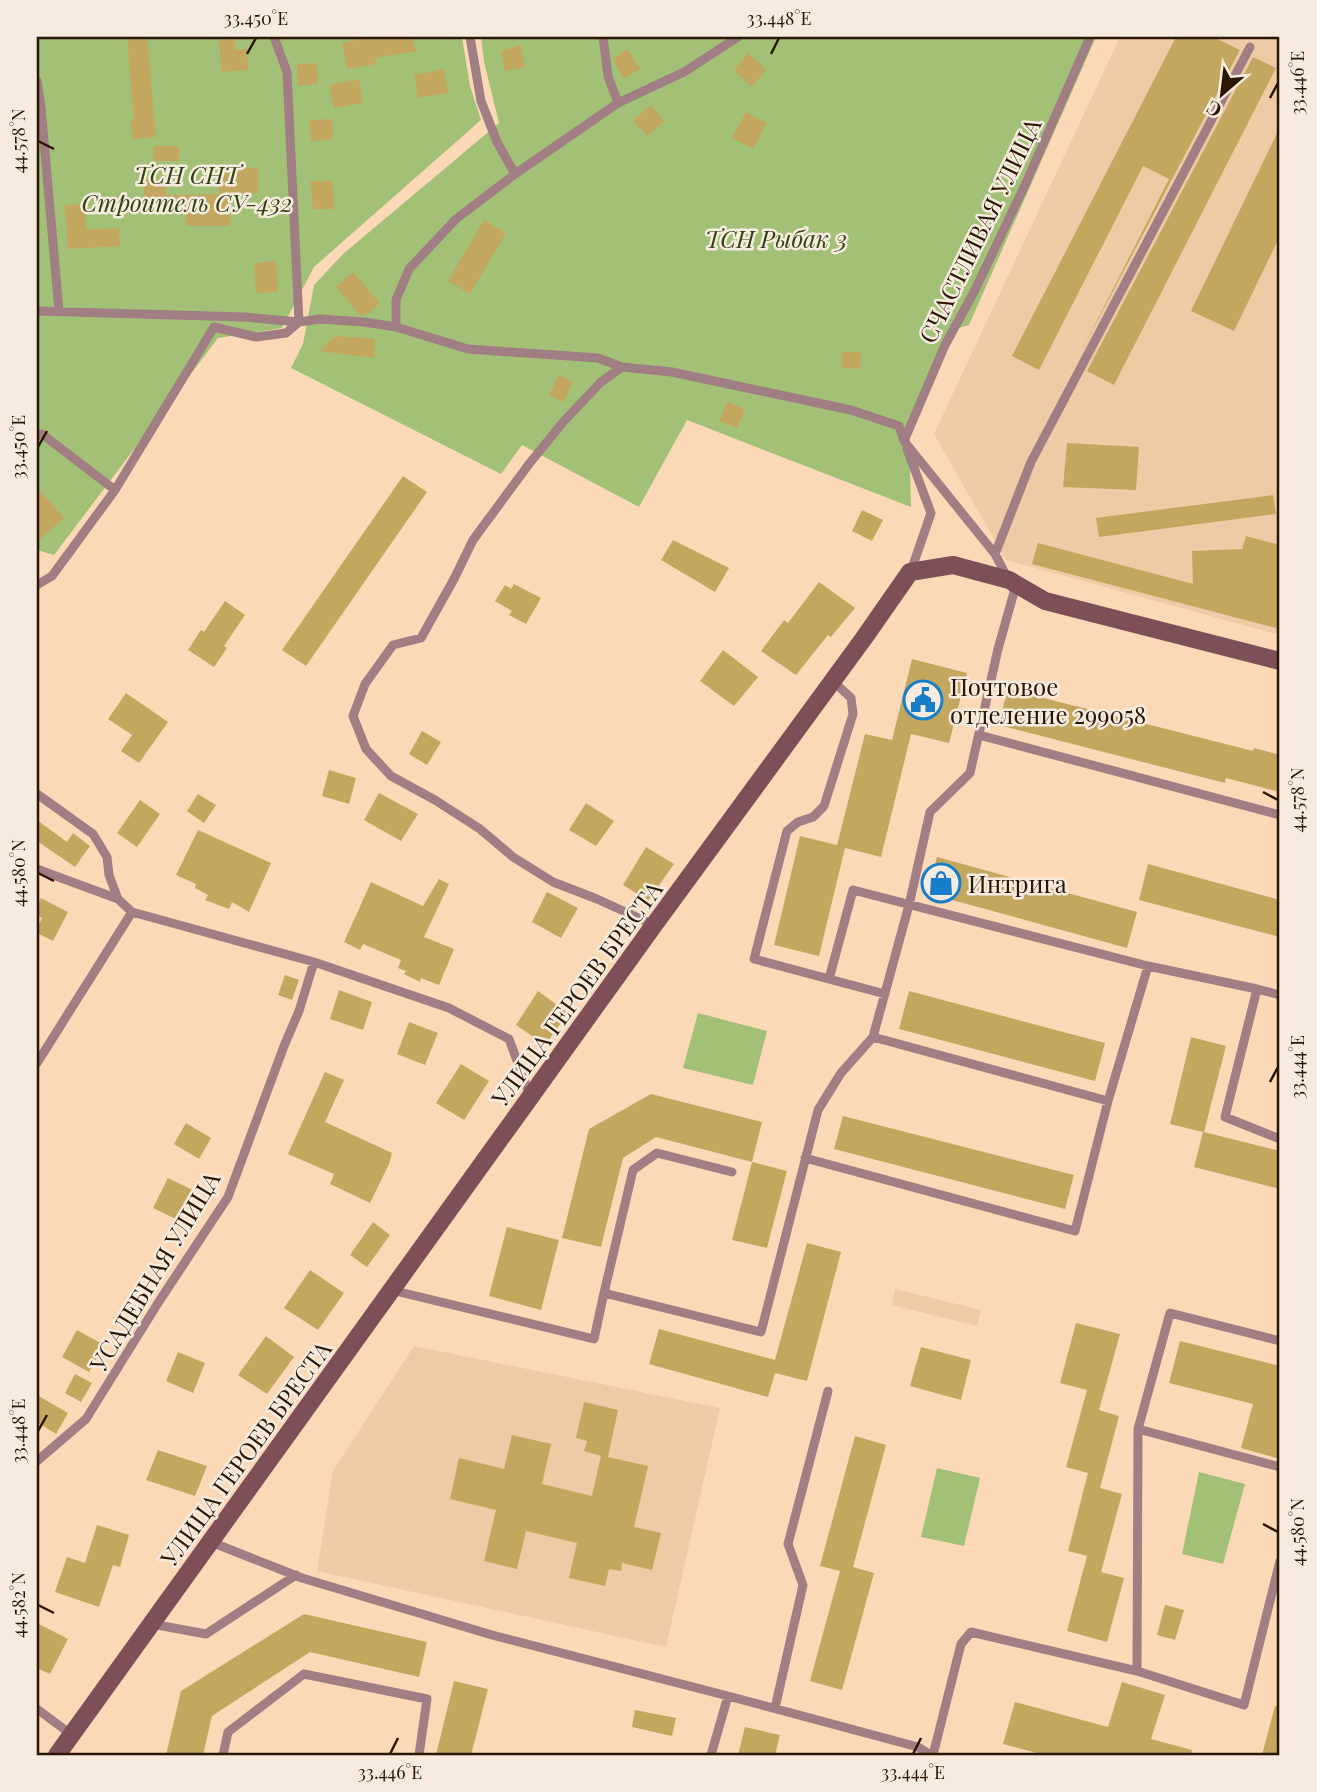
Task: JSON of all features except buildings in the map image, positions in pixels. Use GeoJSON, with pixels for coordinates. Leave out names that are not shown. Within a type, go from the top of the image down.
{"type":"FeatureCollection","features":[{"type":"Feature","properties":{"kind":"street"},"geometry":{"type":"LineString","coordinates":[[910,572],[953,565],[1012,582],[1045,601],[1280,661]]}},
{"type":"Feature","properties":{"kind":"street","name":"УЛИЦА ГЕРОЕВ БРЕСТА"},"geometry":{"type":"LineString","coordinates":[[57,1755],[910,572]]}},
{"type":"Feature","properties":{"kind":"lane"},"geometry":{"type":"LineString","coordinates":[[274,37],[287,72],[299,322]]}},
{"type":"Feature","properties":{"kind":"lane"},"geometry":{"type":"LineString","coordinates":[[470,37],[481,101],[497,142],[515,174]]}},
{"type":"Feature","properties":{"kind":"lane"},"geometry":{"type":"LineString","coordinates":[[603,37],[608,76],[618,103]]}},
{"type":"Feature","properties":{"kind":"lane"},"geometry":{"type":"LineString","coordinates":[[396,327],[396,300],[409,270],[456,219],[515,174],[618,103],[684,72],[738,37]]}},
{"type":"Feature","properties":{"kind":"lane","name":"СЧАСТЛИВАЯ УЛИЦА"},"geometry":{"type":"LineString","coordinates":[[904,441],[945,345],[974,292],[1025,185],[1090,37]]}},
{"type":"Feature","properties":{"kind":"lane"},"geometry":{"type":"LineString","coordinates":[[995,554],[1031,462],[1250,47]]}},
{"type":"Feature","properties":{"kind":"lane"},"geometry":{"type":"LineString","coordinates":[[37,81],[59,311]]}},
{"type":"Feature","properties":{"kind":"lane"},"geometry":{"type":"LineString","coordinates":[[37,311],[244,317],[299,322],[320,319],[364,322],[396,327],[468,349],[598,358],[622,367],[672,372],[851,410],[899,426],[931,513],[910,572]]}},
{"type":"Feature","properties":{"kind":"lane"},"geometry":{"type":"LineString","coordinates":[[37,585],[52,576],[115,491],[214,327],[256,337],[286,333],[299,322]]}},
{"type":"Feature","properties":{"kind":"lane"},"geometry":{"type":"LineString","coordinates":[[622,367],[601,382],[529,464],[473,540],[421,638],[394,645],[365,684],[354,716],[366,749],[391,776],[435,800],[513,857],[553,882],[654,925]]}},
{"type":"Feature","properties":{"kind":"lane"},"geometry":{"type":"LineString","coordinates":[[37,435],[42,434],[115,491]]}},
{"type":"Feature","properties":{"kind":"lane"},"geometry":{"type":"LineString","coordinates":[[604,1293],[761,1332],[818,1110],[841,1073],[873,1037],[909,905],[930,812],[970,773],[1012,582],[995,554],[904,441]]}},
{"type":"Feature","properties":{"kind":"lane"},"geometry":{"type":"LineString","coordinates":[[833,681],[850,698],[853,714],[824,806],[813,817],[798,822],[787,831],[754,960],[885,994]]}},
{"type":"Feature","properties":{"kind":"lane"},"geometry":{"type":"LineString","coordinates":[[979,735],[1280,815]]}},
{"type":"Feature","properties":{"kind":"lane"},"geometry":{"type":"LineString","coordinates":[[37,794],[93,834],[107,858],[109,875],[118,899]]}},
{"type":"Feature","properties":{"kind":"lane"},"geometry":{"type":"LineString","coordinates":[[37,869],[118,899],[132,912],[314,962],[449,1008],[509,1039],[531,1097]]}},
{"type":"Feature","properties":{"kind":"lane"},"geometry":{"type":"LineString","coordinates":[[829,979],[853,890],[1147,967],[1280,995]]}},
{"type":"Feature","properties":{"kind":"lane"},"geometry":{"type":"LineString","coordinates":[[37,1063],[132,912]]}},
{"type":"Feature","properties":{"kind":"lane","name":"УСАДЕБНАЯ УЛИЦА"},"geometry":{"type":"LineString","coordinates":[[37,1461],[86,1419],[228,1197],[299,1011],[314,962]]}},
{"type":"Feature","properties":{"kind":"lane"},"geometry":{"type":"LineString","coordinates":[[805,1158],[1075,1231],[1108,1101],[1147,967]]}},
{"type":"Feature","properties":{"kind":"lane"},"geometry":{"type":"LineString","coordinates":[[1257,989],[1225,1117],[1280,1139]]}},
{"type":"Feature","properties":{"kind":"lane"},"geometry":{"type":"LineString","coordinates":[[873,1037],[1108,1101]]}},
{"type":"Feature","properties":{"kind":"lane"},"geometry":{"type":"LineString","coordinates":[[391,1290],[594,1339],[633,1170],[657,1153],[732,1172]]}},
{"type":"Feature","properties":{"kind":"lane"},"geometry":{"type":"LineString","coordinates":[[1137,1671],[1138,1429],[1170,1313],[1280,1341]]}},
{"type":"Feature","properties":{"kind":"lane"},"geometry":{"type":"LineString","coordinates":[[775,1708],[803,1585],[788,1544],[828,1391]]}},
{"type":"Feature","properties":{"kind":"lane"},"geometry":{"type":"LineString","coordinates":[[1138,1429],[1280,1467]]}},
{"type":"Feature","properties":{"kind":"lane"},"geometry":{"type":"LineString","coordinates":[[211,1542],[296,1575],[492,1635],[775,1708],[918,1747],[932,1755],[961,1644],[971,1632],[1137,1671],[1244,1705],[1280,1561]]}},
{"type":"Feature","properties":{"kind":"lane"},"geometry":{"type":"LineString","coordinates":[[152,1623],[206,1634],[296,1575]]}},
{"type":"Feature","properties":{"kind":"lane"},"geometry":{"type":"LineString","coordinates":[[223,1755],[228,1732],[304,1674],[427,1699],[419,1755]]}},
{"type":"Feature","properties":{"kind":"lane"},"geometry":{"type":"LineString","coordinates":[[711,1755],[728,1696]]}},
{"type":"Feature","properties":{"kind":"lane"},"geometry":{"type":"LineString","coordinates":[[37,1709],[72,1735]]}},
{"type":"Feature","properties":{"kind":"shaded area"},"geometry":{"type":"Polygon","coordinates":[[[1120,37],[1280,37],[1280,635],[1006,560],[934,434],[1120,37]]]}},
{"type":"Feature","properties":{"kind":"shaded area"},"geometry":{"type":"Polygon","coordinates":[[[895,1289],[981,1310],[977,1326],[892,1305],[895,1289]]]}},
{"type":"Feature","properties":{"kind":"shaded area"},"geometry":{"type":"Polygon","coordinates":[[[414,1346],[720,1408],[666,1647],[317,1571],[333,1471],[414,1346]]]}},
{"type":"Feature","properties":{"kind":"green space","name":"ТСН СНТ Строитель СУ-432"},"geometry":{"type":"Polygon","coordinates":[[[37,37],[462,37],[470,86],[481,120],[314,267],[282,328],[218,338],[54,555],[37,550],[37,37]]]}},
{"type":"Feature","properties":{"kind":"green space","name":"ТСН Рыбак 3"},"geometry":{"type":"Polygon","coordinates":[[[481,37],[1096,37],[969,325],[959,328],[909,419],[911,507],[687,420],[639,507],[522,445],[501,474],[291,368],[303,344],[314,285],[343,254],[499,123],[484,62],[481,37]]]}},
{"type":"Feature","properties":{"kind":"green space"},"geometry":{"type":"Polygon","coordinates":[[[698,1013],[767,1031],[753,1085],[683,1068],[698,1013]]]}},
{"type":"Feature","properties":{"kind":"green space"},"geometry":{"type":"Polygon","coordinates":[[[937,1468],[980,1478],[964,1546],[921,1537],[937,1468]]]}},
{"type":"Feature","properties":{"kind":"green space"},"geometry":{"type":"Polygon","coordinates":[[[1199,1472],[1245,1484],[1223,1564],[1182,1554],[1199,1472]]]}},
{"type":"Feature","properties":{"kind":"place","name":"Почтовое отделение 299058"},"geometry":{"type":"Point","coordinates":[923,700]}},
{"type":"Feature","properties":{"kind":"place","name":"Интрига"},"geometry":{"type":"Point","coordinates":[941,883]}}]}
